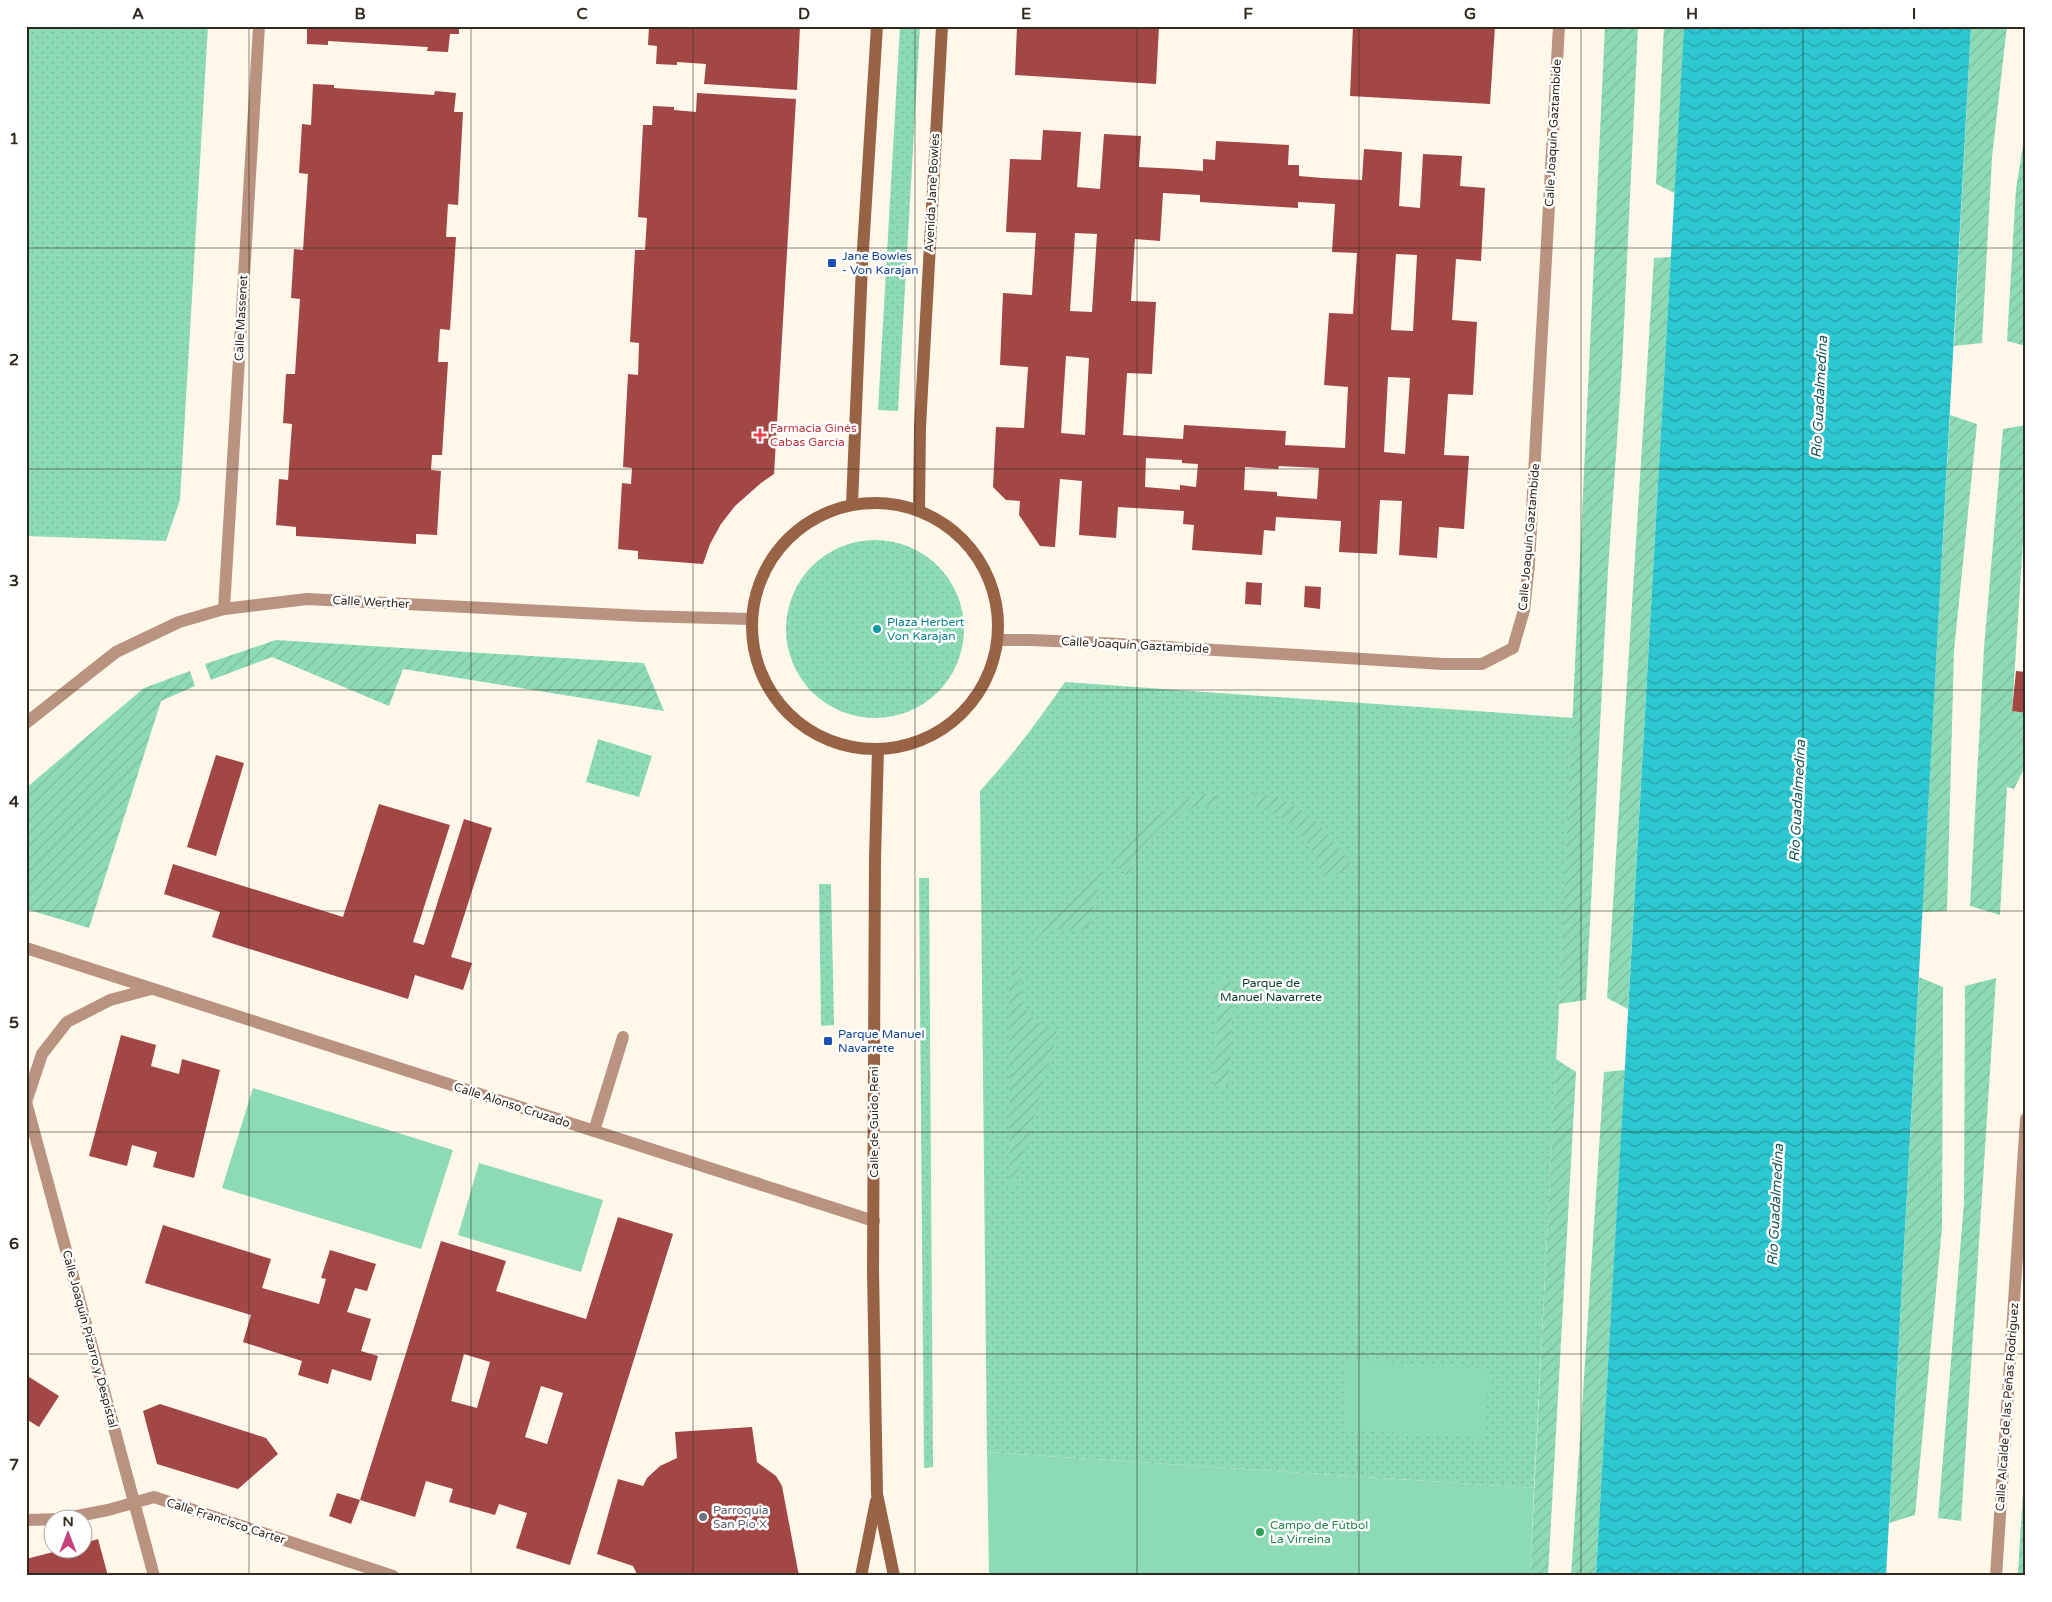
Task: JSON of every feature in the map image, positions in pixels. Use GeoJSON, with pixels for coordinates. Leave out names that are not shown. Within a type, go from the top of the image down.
{"type":"FeatureCollection","features":[{"type":"Feature","properties":{"kind":"main road"},"geometry":{"type":"LineString","coordinates":[[852,504],[862,265],[877,26]]}},
{"type":"Feature","properties":{"kind":"main road","name":"Avenida Jane Bowles"},"geometry":{"type":"LineString","coordinates":[[918,509],[920,427],[942,26]]}},
{"type":"Feature","properties":{"kind":"main road"},"geometry":{"type":"LineString","coordinates":[[886,502],[918,509],[956,531],[982,564],[998,603],[999,640],[985,684],[960,716],[926,738],[878,749],[840,745],[806,729],[778,704],[761,676],[752,646],[750,619],[767,564],[803,524],[852,504],[886,502]]}},
{"type":"Feature","properties":{"kind":"main road","name":"Calle de Guido Reni"},"geometry":{"type":"LineString","coordinates":[[878,749],[875,869],[874,1221],[877,1494],[894,1576]]}},
{"type":"Feature","properties":{"kind":"main road","name":"Calle de Guido Reni"},"geometry":{"type":"LineString","coordinates":[[861,1576],[877,1494]]}},
{"type":"Feature","properties":{"kind":"street","name":"Calle Massenet"},"geometry":{"type":"LineString","coordinates":[[224,609],[259,26]]}},
{"type":"Feature","properties":{"kind":"street","name":"Calle Joaquín Gaztambide"},"geometry":{"type":"LineString","coordinates":[[999,640],[1093,643],[1472,664],[1482,664],[1513,648],[1524,610],[1529,564],[1559,26]]}},
{"type":"Feature","properties":{"kind":"street","name":"Calle Werther"},"geometry":{"type":"LineString","coordinates":[[26,723],[116,652],[178,622],[224,609],[307,598],[643,616],[750,619]]}},
{"type":"Feature","properties":{"kind":"street","name":"Calle Alonso Cruzado"},"geometry":{"type":"LineString","coordinates":[[26,948],[874,1221]]}},
{"type":"Feature","properties":{"kind":"street"},"geometry":{"type":"LineString","coordinates":[[26,1102],[42,1054],[67,1022],[110,1000],[151,989]]}},
{"type":"Feature","properties":{"kind":"street"},"geometry":{"type":"LineString","coordinates":[[594,1131],[623,1037]]}},
{"type":"Feature","properties":{"kind":"street","name":"Calle Joaquín Pizarro y Despistal"},"geometry":{"type":"LineString","coordinates":[[26,1102],[154,1576]]}},
{"type":"Feature","properties":{"kind":"street","name":"Calle Alcalde de las Peñas Rodríguez"},"geometry":{"type":"LineString","coordinates":[[1996,1576],[2024,1181],[2026,1119]]}},
{"type":"Feature","properties":{"kind":"street","name":"Calle Francisco Carter"},"geometry":{"type":"LineString","coordinates":[[26,1520],[62,1519],[154,1497],[393,1576]]}},
{"type":"Feature","properties":{"kind":"green space"},"geometry":{"type":"Polygon","coordinates":[[[26,26],[208,26],[180,500],[166,541],[26,536],[26,26]]]}},
{"type":"Feature","properties":{"kind":"green space"},"geometry":{"type":"Polygon","coordinates":[[[900,26],[920,26],[898,411],[878,410],[900,26]]]}},
{"type":"Feature","properties":{"kind":"green space"},"geometry":{"type":"Polygon","coordinates":[[[1605,26],[1638,26],[1622,367],[1608,570],[1586,1000],[1559,1004],[1605,26]]]}},
{"type":"Feature","properties":{"kind":"green space"},"geometry":{"type":"Polygon","coordinates":[[[1664,26],[1684,26],[1675,193],[1656,184],[1664,26]]]}},
{"type":"Feature","properties":{"kind":"green space"},"geometry":{"type":"Polygon","coordinates":[[[1971,26],[2007,26],[1992,157],[1982,343],[1954,346],[1971,26]]]}},
{"type":"Feature","properties":{"kind":"green space"},"geometry":{"type":"Polygon","coordinates":[[[2026,127],[2026,346],[2007,341],[2016,189],[2026,127]]]}},
{"type":"Feature","properties":{"kind":"green space"},"geometry":{"type":"Polygon","coordinates":[[[1671,257],[1628,1009],[1607,998],[1654,258],[1671,257]]]}},
{"type":"Feature","properties":{"kind":"green space"},"geometry":{"type":"Polygon","coordinates":[[[1950,415],[1977,424],[1954,651],[1947,911],[1922,912],[1950,415]]]}},
{"type":"Feature","properties":{"kind":"green space"},"geometry":{"type":"Polygon","coordinates":[[[2026,425],[2026,496],[2012,711],[2026,713],[2026,765],[2014,789],[2007,787],[2000,915],[1970,906],[1984,648],[2003,429],[2026,425]]]}},
{"type":"Feature","properties":{"kind":"green space"},"geometry":{"type":"Polygon","coordinates":[[[875,540],[909,547],[924,555],[938,566],[949,580],[957,595],[964,629],[957,663],[949,678],[938,692],[924,703],[909,711],[875,718],[841,711],[826,703],[812,692],[801,678],[793,663],[786,629],[793,595],[801,580],[812,566],[826,555],[841,547],[875,540]]]}},
{"type":"Feature","properties":{"kind":"green space"},"geometry":{"type":"Polygon","coordinates":[[[276,640],[644,663],[664,711],[403,669],[389,706],[272,657],[211,680],[205,664],[276,640]]]}},
{"type":"Feature","properties":{"kind":"green space"},"geometry":{"type":"Polygon","coordinates":[[[190,671],[195,686],[161,701],[89,928],[26,909],[26,788],[144,688],[190,671]]]}},
{"type":"Feature","properties":{"kind":"green space","name":"Parque de Manuel Navarrete"},"geometry":{"type":"Polygon","coordinates":[[[1065,682],[1574,718],[1534,1488],[987,1452],[980,791],[1025,738],[1065,682]]]}},
{"type":"Feature","properties":{"kind":"green space"},"geometry":{"type":"Polygon","coordinates":[[[598,739],[652,756],[639,797],[586,782],[598,739]]]}},
{"type":"Feature","properties":{"kind":"green space"},"geometry":{"type":"Polygon","coordinates":[[[1255,792],[1288,802],[1312,817],[1332,838],[1352,865],[1326,882],[1308,844],[1300,834],[1281,818],[1254,805],[1255,792]]]}},
{"type":"Feature","properties":{"kind":"green space"},"geometry":{"type":"Polygon","coordinates":[[[1217,793],[1217,804],[1196,806],[1159,828],[1139,851],[1128,878],[1110,856],[1138,830],[1159,814],[1197,796],[1217,793]]]}},
{"type":"Feature","properties":{"kind":"green space"},"geometry":{"type":"Polygon","coordinates":[[[1096,870],[1102,874],[1089,926],[1077,933],[1070,930],[1057,930],[1029,947],[1096,870]]]}},
{"type":"Feature","properties":{"kind":"green space"},"geometry":{"type":"Polygon","coordinates":[[[919,878],[929,878],[933,1467],[924,1468],[919,878]]]}},
{"type":"Feature","properties":{"kind":"green space"},"geometry":{"type":"Polygon","coordinates":[[[819,884],[831,884],[834,1025],[821,1026],[819,884]]]}},
{"type":"Feature","properties":{"kind":"green space"},"geometry":{"type":"Polygon","coordinates":[[[1022,956],[1020,984],[1021,994],[1027,1011],[1033,1019],[1058,1032],[1015,1184],[1010,1184],[1009,989],[1013,974],[1022,956]]]}},
{"type":"Feature","properties":{"kind":"green space"},"geometry":{"type":"Polygon","coordinates":[[[1919,977],[1943,987],[1942,1227],[1915,1515],[1889,1523],[1919,977]]]}},
{"type":"Feature","properties":{"kind":"green space"},"geometry":{"type":"Polygon","coordinates":[[[1996,978],[1961,1521],[1938,1518],[1964,1203],[1965,986],[1996,978]]]}},
{"type":"Feature","properties":{"kind":"green space"},"geometry":{"type":"Polygon","coordinates":[[[1228,980],[1237,990],[1237,996],[1233,1003],[1229,1087],[1214,1086],[1218,1004],[1213,997],[1213,988],[1219,982],[1228,980]]]}},
{"type":"Feature","properties":{"kind":"green space"},"geometry":{"type":"Polygon","coordinates":[[[1556,1059],[1576,1072],[1548,1576],[1530,1576],[1556,1059]]]}},
{"type":"Feature","properties":{"kind":"green space"},"geometry":{"type":"Polygon","coordinates":[[[1625,1070],[1596,1576],[1571,1576],[1604,1072],[1625,1070]]]}},
{"type":"Feature","properties":{"kind":"green space"},"geometry":{"type":"Polygon","coordinates":[[[253,1088],[453,1150],[421,1249],[222,1188],[253,1088]]]}},
{"type":"Feature","properties":{"kind":"green space"},"geometry":{"type":"Polygon","coordinates":[[[479,1163],[603,1200],[581,1272],[458,1235],[479,1163]]]}},
{"type":"Feature","properties":{"kind":"green space"},"geometry":{"type":"Polygon","coordinates":[[[1348,1360],[1489,1369],[1485,1438],[1344,1430],[1348,1360]]]}},
{"type":"Feature","properties":{"kind":"green space"},"geometry":{"type":"Polygon","coordinates":[[[2026,1441],[2026,1576],[2018,1576],[2026,1441]]]}},
{"type":"Feature","properties":{"kind":"green space","name":"Campo de Fútbol La Virreina"},"geometry":{"type":"Polygon","coordinates":[[[987,1452],[1534,1488],[1530,1576],[989,1576],[987,1452]]]}},
{"type":"Feature","properties":{"kind":"green space"},"geometry":{"type":"Polygon","coordinates":[[[2021,1526],[2026,1531],[2026,1576],[2018,1576],[2021,1526]]]}},
{"type":"Feature","properties":{"kind":"water","name":"Río Guadalmedina"},"geometry":{"type":"Polygon","coordinates":[[[1684,26],[1971,26],[1886,1576],[1596,1576],[1684,26]]]}},
{"type":"Feature","properties":{"kind":"building"},"geometry":{"type":"Polygon","coordinates":[[[307,26],[459,26],[459,34],[450,34],[448,52],[427,51],[428,47],[328,41],[328,45],[307,44],[307,26]]]}},
{"type":"Feature","properties":{"kind":"building"},"geometry":{"type":"Polygon","coordinates":[[[649,26],[800,26],[797,90],[704,84],[706,64],[677,62],[677,65],[656,64],[657,46],[648,45],[649,26]]]}},
{"type":"Feature","properties":{"kind":"building"},"geometry":{"type":"Polygon","coordinates":[[[1017,26],[1159,26],[1156,84],[1015,75],[1017,26]]]}},
{"type":"Feature","properties":{"kind":"building"},"geometry":{"type":"Polygon","coordinates":[[[1353,26],[1495,26],[1490,104],[1350,96],[1353,26]]]}},
{"type":"Feature","properties":{"kind":"building"},"geometry":{"type":"Polygon","coordinates":[[[313,84],[334,85],[334,88],[434,95],[435,91],[456,93],[454,112],[463,112],[458,205],[448,204],[446,237],[456,237],[450,330],[440,329],[438,362],[448,362],[442,455],[432,455],[431,470],[441,471],[437,535],[416,534],[416,544],[296,536],[296,527],[276,525],[279,479],[288,480],[292,424],[283,423],[286,374],[295,374],[300,299],[291,298],[294,249],[303,250],[308,174],[299,173],[302,124],[311,125],[313,84]]]}},
{"type":"Feature","properties":{"kind":"building"},"geometry":{"type":"Polygon","coordinates":[[[697,93],[796,99],[774,474],[735,506],[721,524],[710,544],[703,564],[638,559],[638,551],[618,549],[622,483],[631,484],[632,468],[623,467],[628,374],[638,375],[639,343],[630,342],[635,250],[645,250],[647,218],[638,217],[643,125],[652,125],[653,106],[674,107],[674,110],[696,112],[697,93]]]}},
{"type":"Feature","properties":{"kind":"building"},"geometry":{"type":"Polygon","coordinates":[[[1043,130],[1081,132],[1077,187],[1100,189],[1104,134],[1141,136],[1139,167],[1203,171],[1203,159],[1215,160],[1216,141],[1289,145],[1288,165],[1299,165],[1299,176],[1322,178],[1362,180],[1364,149],[1402,152],[1399,206],[1420,208],[1423,154],[1462,156],[1460,186],[1485,188],[1481,261],[1456,259],[1452,320],[1477,322],[1473,395],[1448,394],[1444,455],[1469,456],[1464,529],[1439,527],[1437,558],[1399,555],[1402,501],[1380,500],[1377,554],[1339,552],[1341,521],[1276,517],[1275,531],[1264,530],[1262,555],[1192,550],[1194,525],[1183,524],[1184,511],[1118,507],[1116,538],[1079,535],[1082,481],[1060,479],[1055,547],[1040,546],[1019,515],[1020,501],[1006,500],[993,487],[996,427],[1024,428],[1028,367],[1000,365],[1003,293],[1032,295],[1036,233],[1006,232],[1010,159],[1041,160],[1043,130]],[[1163,193],[1160,241],[1135,239],[1131,301],[1156,302],[1152,374],[1127,373],[1123,435],[1183,439],[1184,425],[1286,431],[1285,445],[1345,448],[1348,387],[1324,385],[1329,313],[1353,314],[1357,253],[1332,252],[1335,204],[1298,202],[1298,208],[1200,202],[1200,195],[1163,193]],[[1075,233],[1070,311],[1092,312],[1097,234],[1075,233]],[[1396,254],[1391,330],[1413,331],[1417,255],[1396,254]],[[1066,356],[1061,433],[1085,435],[1089,358],[1066,356]],[[1388,377],[1384,452],[1405,454],[1410,378],[1388,377]],[[1146,458],[1145,487],[1180,490],[1180,485],[1196,487],[1198,464],[1182,463],[1182,460],[1146,458]],[[1279,466],[1278,469],[1245,467],[1244,490],[1277,492],[1277,496],[1317,499],[1319,468],[1279,466]]]}},
{"type":"Feature","properties":{"kind":"building"},"geometry":{"type":"Polygon","coordinates":[[[1246,582],[1262,583],[1261,605],[1245,604],[1246,582]]]}},
{"type":"Feature","properties":{"kind":"building"},"geometry":{"type":"Polygon","coordinates":[[[1305,586],[1321,587],[1320,609],[1304,607],[1305,586]]]}},
{"type":"Feature","properties":{"kind":"building"},"geometry":{"type":"Polygon","coordinates":[[[2016,671],[2026,672],[2026,713],[2012,711],[2016,671]]]}},
{"type":"Feature","properties":{"kind":"building"},"geometry":{"type":"Polygon","coordinates":[[[216,755],[244,763],[216,856],[187,847],[216,755]]]}},
{"type":"Feature","properties":{"kind":"building"},"geometry":{"type":"Polygon","coordinates":[[[379,804],[450,825],[413,942],[424,945],[464,819],[492,828],[451,957],[472,963],[463,990],[415,975],[408,999],[212,937],[220,912],[164,894],[173,864],[343,917],[379,804]]]}},
{"type":"Feature","properties":{"kind":"building"},"geometry":{"type":"Polygon","coordinates":[[[121,1035],[156,1045],[151,1066],[179,1074],[182,1059],[220,1070],[194,1178],[153,1167],[157,1152],[132,1145],[127,1166],[89,1156],[121,1035]]]}},
{"type":"Feature","properties":{"kind":"building"},"geometry":{"type":"Polygon","coordinates":[[[618,1217],[673,1234],[570,1565],[516,1548],[527,1513],[499,1504],[495,1515],[449,1502],[453,1489],[426,1481],[415,1517],[360,1500],[441,1241],[506,1261],[496,1291],[586,1319],[618,1217]],[[464,1354],[451,1401],[477,1408],[490,1362],[464,1354]],[[541,1386],[525,1437],[547,1444],[563,1393],[541,1386]]]}},
{"type":"Feature","properties":{"kind":"building"},"geometry":{"type":"Polygon","coordinates":[[[163,1225],[271,1259],[262,1288],[319,1304],[326,1279],[321,1278],[330,1250],[376,1264],[367,1291],[355,1288],[347,1312],[371,1319],[361,1351],[378,1356],[371,1381],[332,1369],[328,1384],[298,1375],[302,1361],[243,1342],[251,1315],[145,1283],[163,1225]]]}},
{"type":"Feature","properties":{"kind":"building"},"geometry":{"type":"Polygon","coordinates":[[[26,1375],[59,1396],[39,1427],[26,1419],[26,1375]]]}},
{"type":"Feature","properties":{"kind":"building"},"geometry":{"type":"Polygon","coordinates":[[[160,1404],[266,1438],[278,1454],[238,1489],[157,1464],[143,1411],[160,1404]]]}},
{"type":"Feature","properties":{"kind":"building","name":"Parroquia San Pío X"},"geometry":{"type":"Polygon","coordinates":[[[752,1427],[757,1462],[776,1476],[782,1486],[799,1576],[638,1576],[633,1566],[597,1554],[618,1479],[643,1486],[647,1478],[660,1466],[677,1458],[675,1432],[752,1427]]]}},
{"type":"Feature","properties":{"kind":"building"},"geometry":{"type":"Polygon","coordinates":[[[337,1493],[360,1500],[351,1524],[329,1516],[337,1493]]]}},
{"type":"Feature","properties":{"kind":"building"},"geometry":{"type":"Polygon","coordinates":[[[98,1539],[108,1576],[26,1576],[26,1559],[42,1555],[42,1560],[92,1560],[92,1541],[98,1539]]]}},
{"type":"Feature","properties":{"kind":"place","name":"Jane Bowles - Von Karajan"},"geometry":{"type":"Point","coordinates":[832,263]}},
{"type":"Feature","properties":{"kind":"place","name":"Farmacia Ginés Cabas García"},"geometry":{"type":"Point","coordinates":[760,435]}},
{"type":"Feature","properties":{"kind":"place","name":"Plaza Herbert Von Karajan"},"geometry":{"type":"Point","coordinates":[877,629]}},
{"type":"Feature","properties":{"kind":"place","name":"Parque Manuel Navarrete"},"geometry":{"type":"Point","coordinates":[828,1041]}},
{"type":"Feature","properties":{"kind":"place","name":"Parroquia San Pío X"},"geometry":{"type":"Point","coordinates":[703,1517]}},
{"type":"Feature","properties":{"kind":"place","name":"Campo de Fútbol La Virreina"},"geometry":{"type":"Point","coordinates":[1260,1532]}}]}
